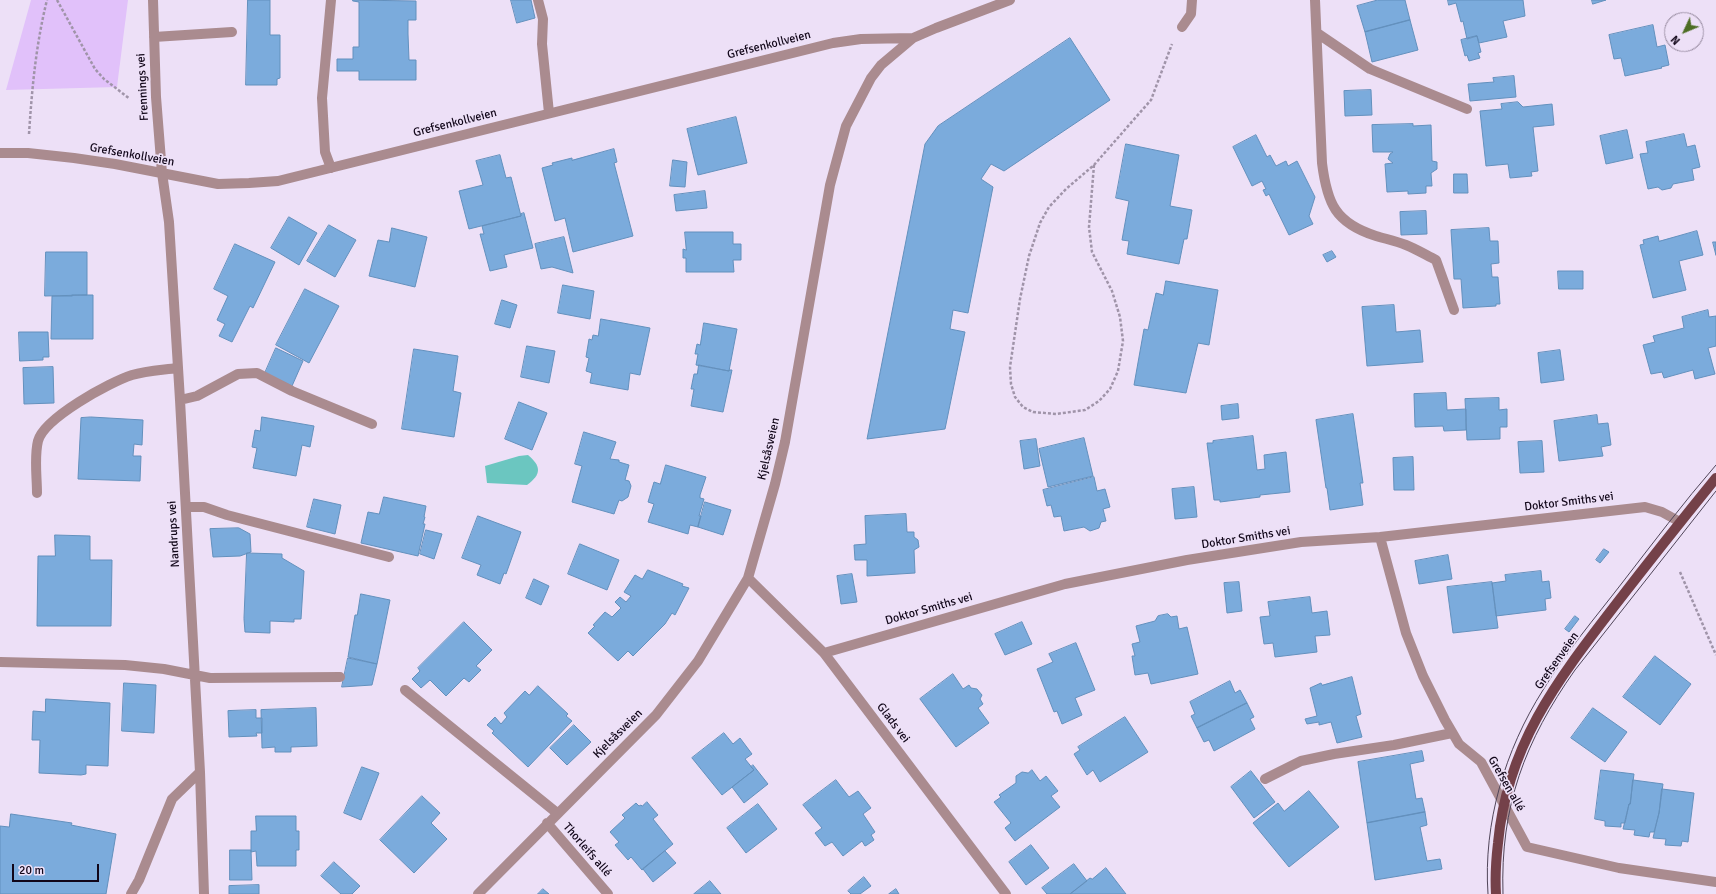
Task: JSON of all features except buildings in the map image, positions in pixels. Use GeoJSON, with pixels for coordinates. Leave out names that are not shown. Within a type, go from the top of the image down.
{"type":"FeatureCollection","features":[{"type":"Feature","properties":{"kind":"main road","name":"Grefsenveien"},"geometry":{"type":"LineString","coordinates":[[1496,894],[1496,860],[1503,803],[1513,768],[1524,741],[1551,692],[1589,638],[1716,478]]}},
{"type":"Feature","properties":{"kind":"street","name":"Frennings vei"},"geometry":{"type":"LineString","coordinates":[[153,0],[156,97],[162,173]]}},
{"type":"Feature","properties":{"kind":"street"},"geometry":{"type":"LineString","coordinates":[[331,0],[322,98],[324,152],[331,168]]}},
{"type":"Feature","properties":{"kind":"street"},"geometry":{"type":"LineString","coordinates":[[538,0],[543,19],[542,44],[549,113]]}},
{"type":"Feature","properties":{"kind":"street","name":"Kjelsåsveien"},"geometry":{"type":"LineString","coordinates":[[478,894],[656,715],[698,661],[748,578],[785,442],[830,185],[846,126],[871,78],[881,65],[913,38],[1010,0]]}},
{"type":"Feature","properties":{"kind":"street"},"geometry":{"type":"LineString","coordinates":[[1182,27],[1191,14],[1192,0]]}},
{"type":"Feature","properties":{"kind":"street"},"geometry":{"type":"LineString","coordinates":[[1315,0],[1322,163],[1325,187],[1332,204],[1339,215],[1359,230],[1406,245],[1436,260],[1454,310]]}},
{"type":"Feature","properties":{"kind":"street"},"geometry":{"type":"LineString","coordinates":[[154,37],[232,32]]}},
{"type":"Feature","properties":{"kind":"street"},"geometry":{"type":"LineString","coordinates":[[1317,33],[1370,69],[1467,109]]}},
{"type":"Feature","properties":{"kind":"street","name":"Grefsenkollveien"},"geometry":{"type":"LineString","coordinates":[[0,153],[28,153],[74,158],[116,164],[218,184],[278,181],[833,43],[861,39],[913,38]]}},
{"type":"Feature","properties":{"kind":"street","name":"Nandrups vei"},"geometry":{"type":"LineString","coordinates":[[162,173],[170,222],[200,772],[204,894]]}},
{"type":"Feature","properties":{"kind":"street"},"geometry":{"type":"LineString","coordinates":[[37,493],[36,457],[38,440],[46,428],[61,414],[94,392],[116,380],[134,374],[178,368]]}},
{"type":"Feature","properties":{"kind":"street"},"geometry":{"type":"LineString","coordinates":[[180,400],[197,396],[238,374],[257,373],[292,391],[372,424]]}},
{"type":"Feature","properties":{"kind":"street"},"geometry":{"type":"LineString","coordinates":[[186,507],[204,507],[227,515],[389,557]]}},
{"type":"Feature","properties":{"kind":"street","name":"Doktor Smiths vei"},"geometry":{"type":"LineString","coordinates":[[824,653],[1065,584],[1187,560],[1301,542],[1380,537],[1645,507],[1662,512],[1680,522]]}},
{"type":"Feature","properties":{"kind":"street","name":"Grefsen allé"},"geometry":{"type":"LineString","coordinates":[[1380,537],[1406,633],[1423,676],[1459,744],[1481,762],[1527,847],[1620,868],[1716,882]]}},
{"type":"Feature","properties":{"kind":"street","name":"Glads vei"},"geometry":{"type":"LineString","coordinates":[[748,578],[824,653],[1006,894]]}},
{"type":"Feature","properties":{"kind":"street"},"geometry":{"type":"LineString","coordinates":[[0,662],[125,665],[164,669],[194,676],[220,678],[340,677]]}},
{"type":"Feature","properties":{"kind":"street"},"geometry":{"type":"LineString","coordinates":[[405,690],[557,814]]}},
{"type":"Feature","properties":{"kind":"street"},"geometry":{"type":"LineString","coordinates":[[1265,779],[1301,761],[1334,754],[1428,739],[1452,732]]}},
{"type":"Feature","properties":{"kind":"street"},"geometry":{"type":"LineString","coordinates":[[131,894],[139,880],[172,799],[200,772]]}},
{"type":"Feature","properties":{"kind":"street","name":"Thorleifs allé"},"geometry":{"type":"LineString","coordinates":[[547,823],[608,894]]}},
{"type":"Feature","properties":{"kind":"path"},"geometry":{"type":"LineString","coordinates":[[29,133],[33,76],[39,31],[47,0]]}},
{"type":"Feature","properties":{"kind":"path"},"geometry":{"type":"LineString","coordinates":[[57,0],[95,69],[104,79],[130,99]]}},
{"type":"Feature","properties":{"kind":"path"},"geometry":{"type":"LineString","coordinates":[[1094,165],[1089,227],[1092,252],[1112,290],[1120,317],[1123,341],[1118,371],[1110,389],[1099,401],[1085,410],[1056,414],[1033,412],[1023,407],[1016,396],[1011,384],[1010,367],[1020,299],[1029,256],[1040,223],[1049,207],[1066,189],[1094,165],[1151,100],[1174,39],[1182,27]]}},
{"type":"Feature","properties":{"kind":"path"},"geometry":{"type":"LineString","coordinates":[[1680,572],[1716,655]]}},
{"type":"Feature","properties":{"kind":"shaded area"},"geometry":{"type":"Polygon","coordinates":[[[31,0],[128,0],[117,87],[6,90],[31,0]]]}},
{"type":"Feature","properties":{"kind":"shaded area"},"geometry":{"type":"Polygon","coordinates":[[[528,455],[537,466],[538,470],[535,477],[527,485],[487,483],[485,466],[519,456],[528,455]]]}},
{"type":"Feature","properties":{"kind":"tram line"},"geometry":{"type":"LineString","coordinates":[[1488,894],[1487,867],[1489,841],[1499,788],[1518,737],[1530,713],[1543,690],[1571,649],[1668,523],[1716,465]]}},
{"type":"Feature","properties":{"kind":"tram line"},"geometry":{"type":"LineString","coordinates":[[1503,894],[1503,862],[1511,803],[1529,749],[1542,723],[1557,696],[1575,670],[1716,491]]}}]}
